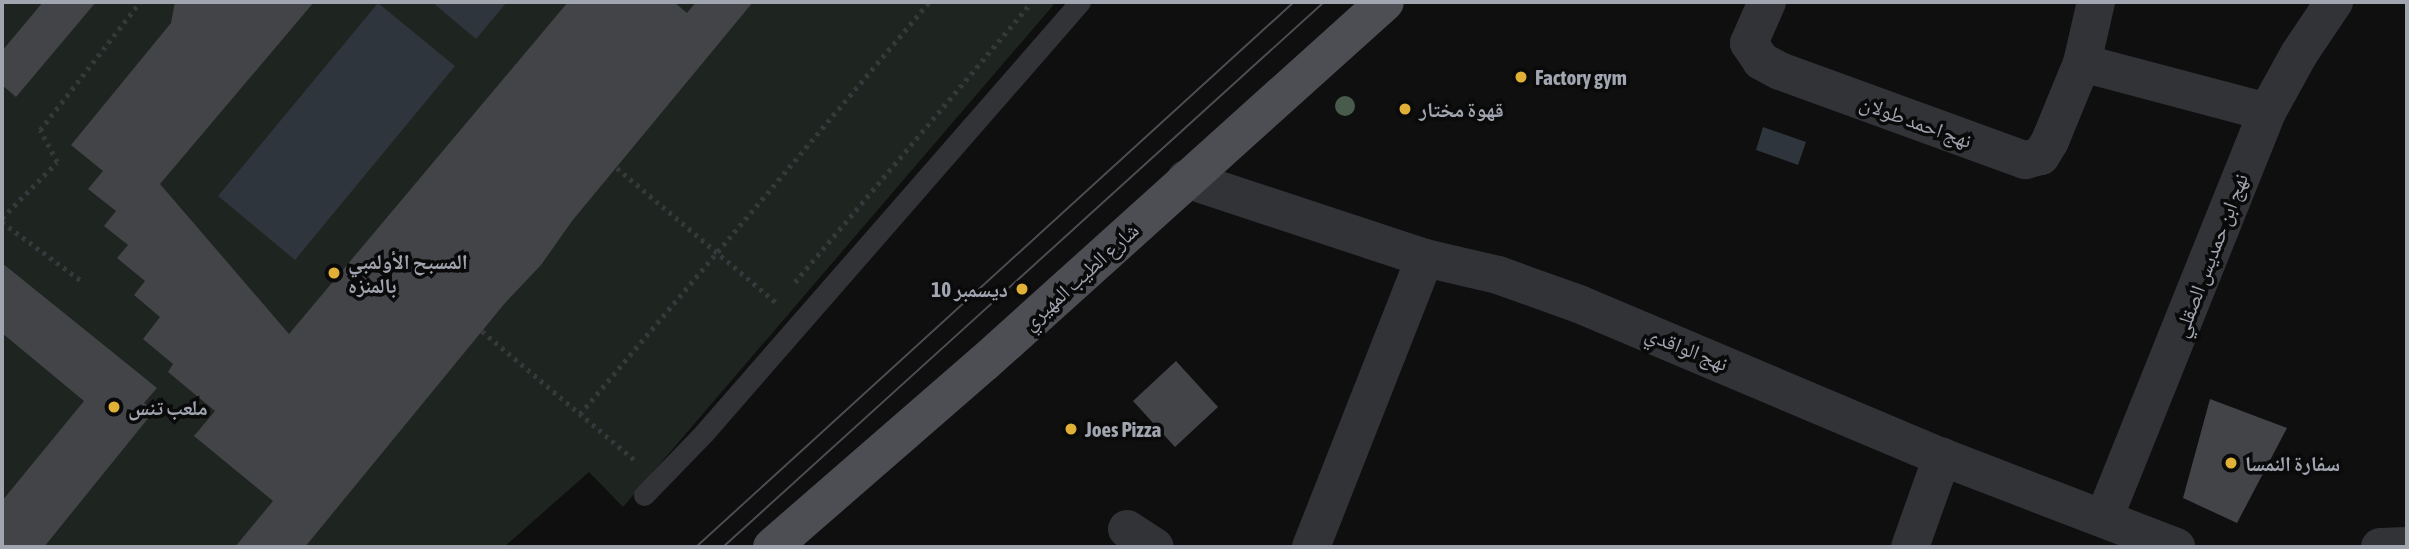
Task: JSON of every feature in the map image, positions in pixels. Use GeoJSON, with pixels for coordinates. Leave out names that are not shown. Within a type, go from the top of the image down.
{"type":"FeatureCollection","features":[{"type":"Feature","properties":{"kind":"main road","name":"شارع الطيب المهيري"},"geometry":{"type":"LineString","coordinates":[[772,547],[985,362],[1385,2]]}},
{"type":"Feature","properties":{"kind":"street","name":"نهج احمد طولان"},"geometry":{"type":"LineString","coordinates":[[1767,2],[1749,43],[1761,61],[1793,76],[2025,160],[2041,156],[2046,150],[2082,63],[2096,2]]}},
{"type":"Feature","properties":{"kind":"street","name":"نهج ابن حمديس الصقلي"},"geometry":{"type":"LineString","coordinates":[[2104,518],[2267,112],[2299,54],[2334,2]]}},
{"type":"Feature","properties":{"kind":"street"},"geometry":{"type":"LineString","coordinates":[[2082,63],[2267,112]]}},
{"type":"Feature","properties":{"kind":"street","name":"نهج الواقدي"},"geometry":{"type":"LineString","coordinates":[[1186,179],[1426,258],[1498,275],[1579,304],[1942,457],[2176,547]]}},
{"type":"Feature","properties":{"kind":"street"},"geometry":{"type":"LineString","coordinates":[[1311,547],[1426,258]]}},
{"type":"Feature","properties":{"kind":"street"},"geometry":{"type":"LineString","coordinates":[[1910,547],[1942,457]]}},
{"type":"Feature","properties":{"kind":"street"},"geometry":{"type":"LineString","coordinates":[[2380,547],[2407,546]]}},
{"type":"Feature","properties":{"kind":"lane"},"geometry":{"type":"LineString","coordinates":[[644,495],[704,433],[1080,2]]}},
{"type":"Feature","properties":{"kind":"path"},"geometry":{"type":"LineString","coordinates":[[83,282],[2,220],[57,162],[40,130],[140,2]]}},
{"type":"Feature","properties":{"kind":"path"},"geometry":{"type":"LineString","coordinates":[[580,414],[929,2]]}},
{"type":"Feature","properties":{"kind":"path"},"geometry":{"type":"LineString","coordinates":[[768,314],[1032,2]]}},
{"type":"Feature","properties":{"kind":"path"},"geometry":{"type":"LineString","coordinates":[[617,168],[777,303]]}},
{"type":"Feature","properties":{"kind":"path"},"geometry":{"type":"LineString","coordinates":[[482,331],[641,465],[649,455]]}},
{"type":"Feature","properties":{"kind":"shaded area"},"geometry":{"type":"Polygon","coordinates":[[[2,2],[1056,2],[623,507],[589,472],[504,547],[2,547],[2,2]]]}},
{"type":"Feature","properties":{"kind":"shaded area"},"geometry":{"type":"Polygon","coordinates":[[[432,2],[507,2],[476,39],[432,2]]]}},
{"type":"Feature","properties":{"kind":"shaded area"},"geometry":{"type":"Polygon","coordinates":[[[378,3],[455,66],[295,260],[218,196],[378,3]]]}},
{"type":"Feature","properties":{"kind":"shaded area"},"geometry":{"type":"Polygon","coordinates":[[[1763,127],[1806,142],[1798,165],[1756,150],[1763,127]]]}},
{"type":"Feature","properties":{"kind":"building"},"geometry":{"type":"Polygon","coordinates":[[[43,2],[96,2],[16,97],[2,85],[2,51],[43,2]]]}},
{"type":"Feature","properties":{"kind":"building","name":"المسبح الأولمبي بالمنزه"},"geometry":{"type":"Polygon","coordinates":[[[175,2],[314,2],[160,184],[289,334],[568,2],[674,2],[687,13],[696,2],[753,2],[572,221],[541,265],[505,303],[305,547],[235,547],[273,501],[194,436],[215,411],[168,372],[173,364],[143,339],[160,317],[134,295],[145,281],[117,258],[128,245],[104,226],[116,211],[88,189],[103,171],[71,145],[171,23],[175,2]]]}},
{"type":"Feature","properties":{"kind":"building","name":"ملعب تنس"},"geometry":{"type":"Polygon","coordinates":[[[2,263],[157,388],[144,403],[154,411],[44,547],[2,547],[2,501],[84,401],[2,333],[2,263]]]}},
{"type":"Feature","properties":{"kind":"building"},"geometry":{"type":"Polygon","coordinates":[[[1176,361],[1218,407],[1175,447],[1133,401],[1176,361]]]}},
{"type":"Feature","properties":{"kind":"building","name":"سفارة النمسا"},"geometry":{"type":"Polygon","coordinates":[[[2210,399],[2287,428],[2237,523],[2183,498],[2210,399]]]}},
{"type":"Feature","properties":{"kind":"tram line"},"geometry":{"type":"LineString","coordinates":[[696,547],[1294,2]]}},
{"type":"Feature","properties":{"kind":"tram line"},"geometry":{"type":"LineString","coordinates":[[723,547],[1324,2]]}},
{"type":"Feature","properties":{"kind":"place","name":"Factory gym"},"geometry":{"type":"Point","coordinates":[1521,77]}},
{"type":"Feature","properties":{"kind":"place","name":"قهوة مختار"},"geometry":{"type":"Point","coordinates":[1405,109]}},
{"type":"Feature","properties":{"kind":"place","name":"المسبح الأولمبي بالمنزه"},"geometry":{"type":"Point","coordinates":[334,273]}},
{"type":"Feature","properties":{"kind":"place","name":"10 ديسمبر"},"geometry":{"type":"Point","coordinates":[1022,289]}},
{"type":"Feature","properties":{"kind":"place","name":"ملعب تنس"},"geometry":{"type":"Point","coordinates":[114,407]}},
{"type":"Feature","properties":{"kind":"place","name":"Joes Pizza"},"geometry":{"type":"Point","coordinates":[1071,429]}},
{"type":"Feature","properties":{"kind":"place","name":"سفارة النمسا"},"geometry":{"type":"Point","coordinates":[2231,463]}}]}
